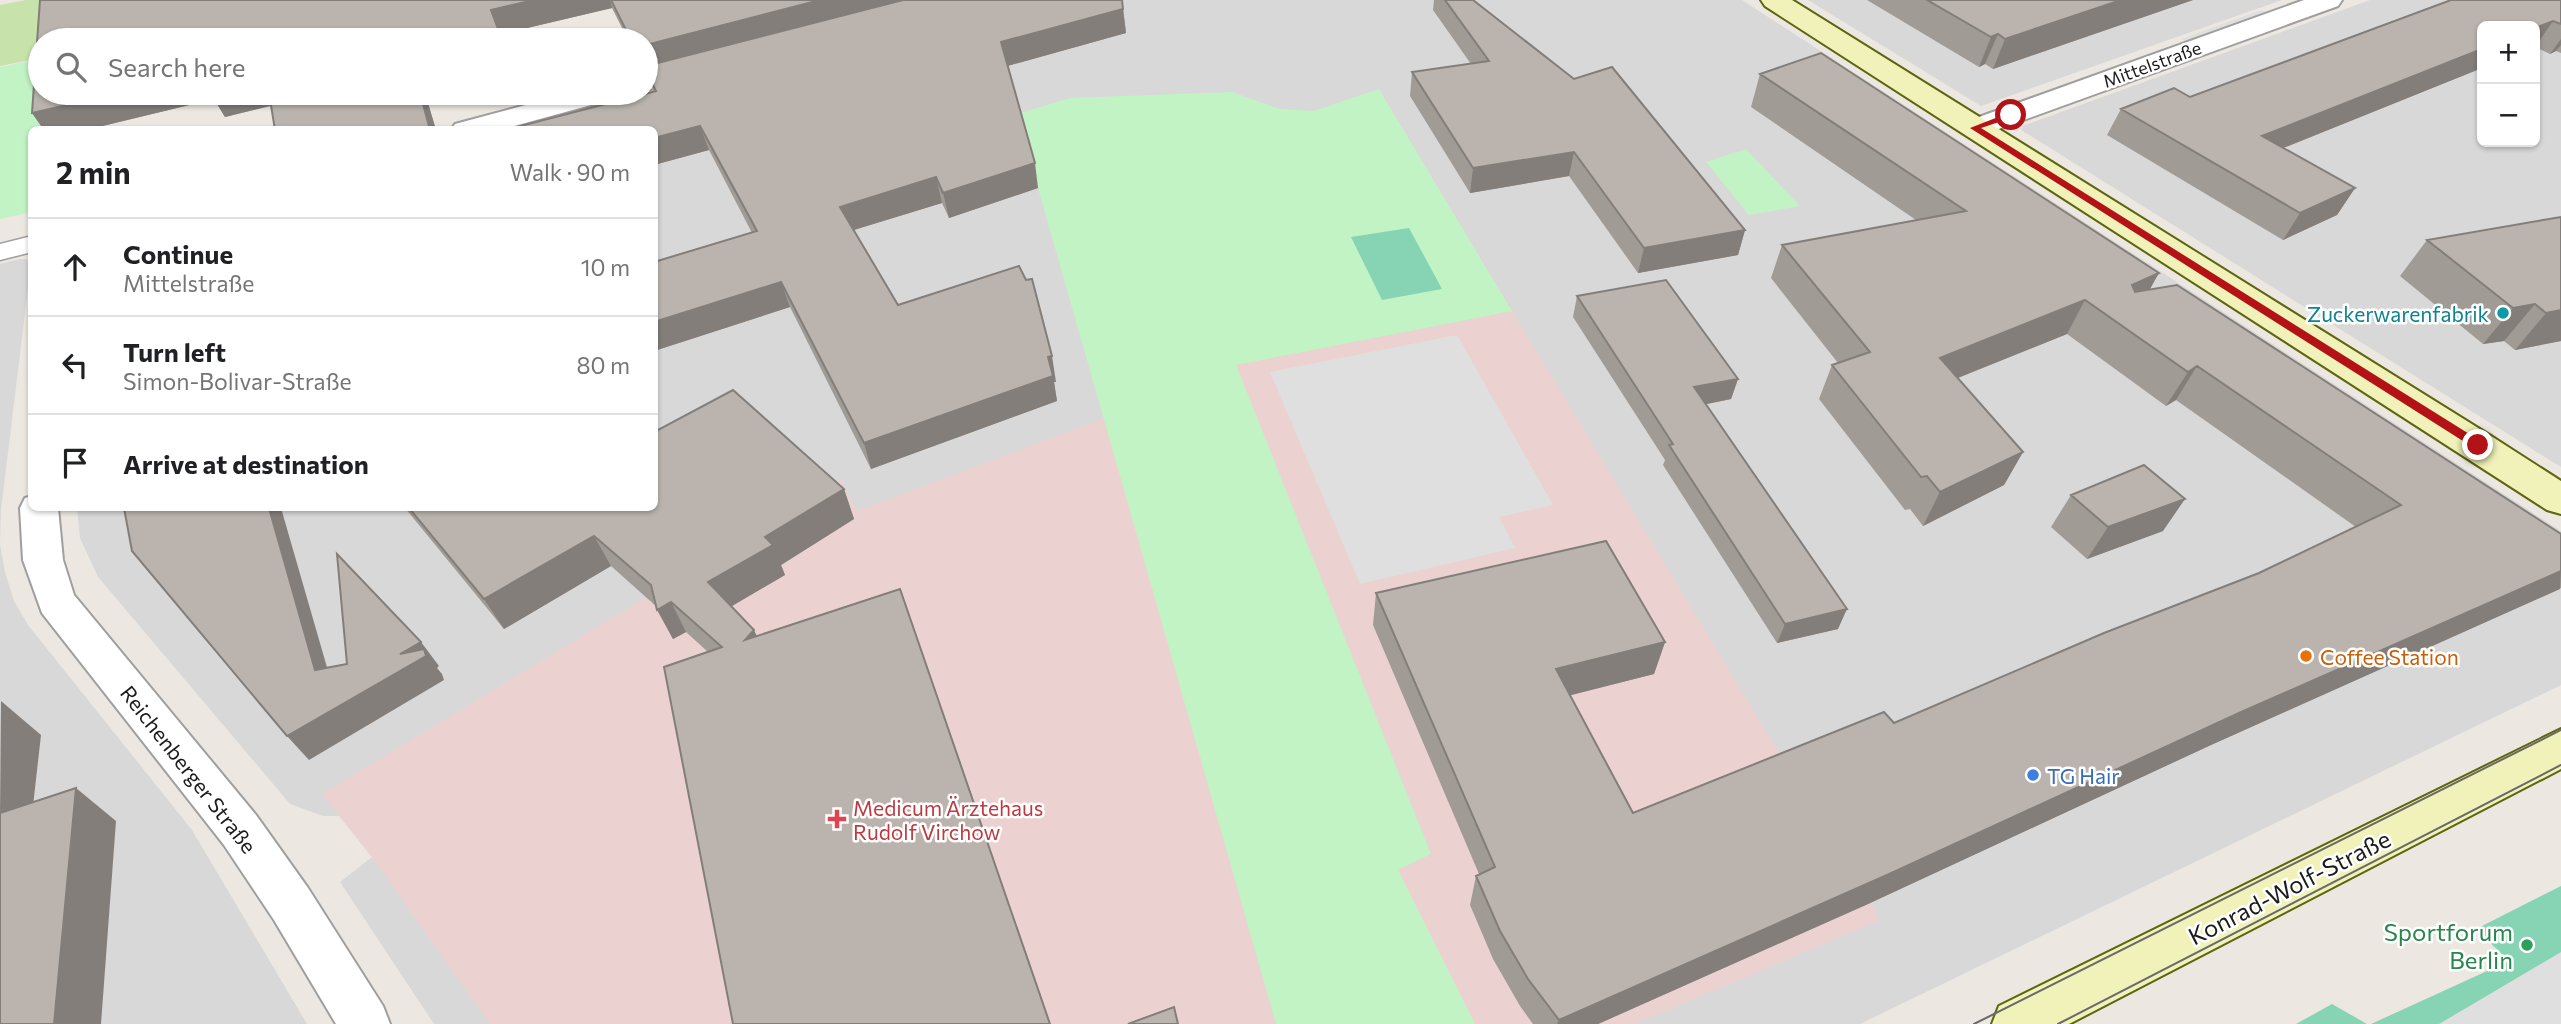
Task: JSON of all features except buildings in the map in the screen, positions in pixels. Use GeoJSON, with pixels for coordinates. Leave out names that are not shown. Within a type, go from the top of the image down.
{"type":"FeatureCollection","features":[{"type":"Feature","properties":{"kind":"street"},"geometry":{"type":"LineString","coordinates":[[1773,0],[2561,500]]}},
{"type":"Feature","properties":{"kind":"street","name":"Mittelstraße"},"geometry":{"type":"LineString","coordinates":[[1975,128],[2329,0]]}},
{"type":"Feature","properties":{"kind":"street"},"geometry":{"type":"LineString","coordinates":[[658,79],[720,62]]}},
{"type":"Feature","properties":{"kind":"street"},"geometry":{"type":"LineString","coordinates":[[480,126],[558,105]]}},
{"type":"Feature","properties":{"kind":"street","name":"Reichenberger Straße"},"geometry":{"type":"LineString","coordinates":[[39,511],[43,560],[56,602],[240,830],[291,904],[365,1024]]}},
{"type":"Feature","properties":{"kind":"street","name":"Konrad-Wolf-Straße"},"geometry":{"type":"LineString","coordinates":[[2017,1024],[2561,748]]}},
{"type":"Feature","properties":{"kind":"lane"},"geometry":{"type":"LineString","coordinates":[[0,252],[28,245]]}},
{"type":"Feature","properties":{"kind":"shaded area"},"geometry":{"type":"Polygon","coordinates":[[[1003,0],[1742,0],[2561,531],[2561,685],[1860,1024],[434,1024],[340,882],[372,857],[339,816],[323,816],[290,804],[98,577],[80,538],[77,511],[658,511],[658,129],[1003,0]]]}},
{"type":"Feature","properties":{"kind":"shaded area"},"geometry":{"type":"Polygon","coordinates":[[[1808,0],[2282,0],[1981,106],[1808,0]]]}},
{"type":"Feature","properties":{"kind":"shaded area"},"geometry":{"type":"Polygon","coordinates":[[[2370,0],[2561,0],[2561,467],[2021,130],[2022,126],[2370,0]]]}},
{"type":"Feature","properties":{"kind":"shaded area"},"geometry":{"type":"Polygon","coordinates":[[[2261,10],[2272,15],[2190,44],[2181,39],[2261,10]]]}},
{"type":"Feature","properties":{"kind":"shaded area"},"geometry":{"type":"Polygon","coordinates":[[[26,259],[28,289],[1,510],[0,544],[0,264],[26,259]]]}},
{"type":"Feature","properties":{"kind":"shaded area"},"geometry":{"type":"Polygon","coordinates":[[[1512,311],[1880,920],[1635,1024],[1475,1024],[1398,869],[1431,853],[1235,365],[1512,311]]]}},
{"type":"Feature","properties":{"kind":"shaded area"},"geometry":{"type":"Polygon","coordinates":[[[1457,335],[1553,505],[1499,517],[1515,548],[1360,584],[1270,372],[1457,335]]]}},
{"type":"Feature","properties":{"kind":"shaded area"},"geometry":{"type":"Polygon","coordinates":[[[1104,418],[1276,1024],[490,1024],[372,857],[322,794],[841,479],[857,511],[1104,418]]]}},
{"type":"Feature","properties":{"kind":"shaded area"},"geometry":{"type":"Polygon","coordinates":[[[0,544],[14,601],[28,625],[192,830],[307,1024],[0,1024],[0,544]]]}},
{"type":"Feature","properties":{"kind":"shaded area"},"geometry":{"type":"Polygon","coordinates":[[[2561,952],[2561,1024],[2439,1024],[2561,952]]]}},
{"type":"Feature","properties":{"kind":"green space"},"geometry":{"type":"Polygon","coordinates":[[[26,0],[294,0],[116,28],[28,28],[28,60],[0,66],[0,5],[26,0]]]}},
{"type":"Feature","properties":{"kind":"green space"},"geometry":{"type":"Polygon","coordinates":[[[28,61],[28,105],[44,105],[50,126],[28,126],[28,213],[0,219],[0,67],[28,61]]]}},
{"type":"Feature","properties":{"kind":"green space"},"geometry":{"type":"Polygon","coordinates":[[[1379,89],[1512,311],[1236,365],[1431,854],[1398,870],[1475,1024],[1276,1024],[1017,114],[1070,98],[1232,92],[1280,109],[1314,111],[1379,89]]]}},
{"type":"Feature","properties":{"kind":"green space"},"geometry":{"type":"Polygon","coordinates":[[[1746,149],[1800,206],[1749,215],[1706,162],[1746,149]]]}},
{"type":"Feature","properties":{"kind":"green space"},"geometry":{"type":"Polygon","coordinates":[[[1409,228],[1442,289],[1382,300],[1351,237],[1409,228]]]}},
{"type":"Feature","properties":{"kind":"green space","name":"Sportforum Berlin"},"geometry":{"type":"Polygon","coordinates":[[[2561,886],[2561,1024],[2371,1024],[2509,961],[2476,929],[2561,886]]]}},
{"type":"Feature","properties":{"kind":"green space","name":"Sportforum Berlin"},"geometry":{"type":"Polygon","coordinates":[[[2332,1004],[2367,1024],[2296,1024],[2332,1004]]]}},
{"type":"Feature","properties":{"kind":"tram line"},"geometry":{"type":"LineString","coordinates":[[1974,1024],[2561,730]]}},
{"type":"Feature","properties":{"kind":"tram line"},"geometry":{"type":"LineString","coordinates":[[2058,1024],[2561,765]]}},
{"type":"Feature","properties":{"kind":"place","name":"Zuckerwarenfabrik"},"geometry":{"type":"Point","coordinates":[2503,313]}},
{"type":"Feature","properties":{"kind":"place","name":"Coffee Station"},"geometry":{"type":"Point","coordinates":[2306,656]}},
{"type":"Feature","properties":{"kind":"place","name":"TG Hair"},"geometry":{"type":"Point","coordinates":[2033,775]}},
{"type":"Feature","properties":{"kind":"place","name":"Medicum Ärztehaus Rudolf Virchow"},"geometry":{"type":"Point","coordinates":[837,819]}},
{"type":"Feature","properties":{"kind":"place","name":"Sportforum Berlin"},"geometry":{"type":"Point","coordinates":[2527,945]}},
{"type":"Feature","properties":{"kind":"route"},"geometry":{"type":"LineString","coordinates":[[2011,115],[1975,128],[2478,445]]}}]}
